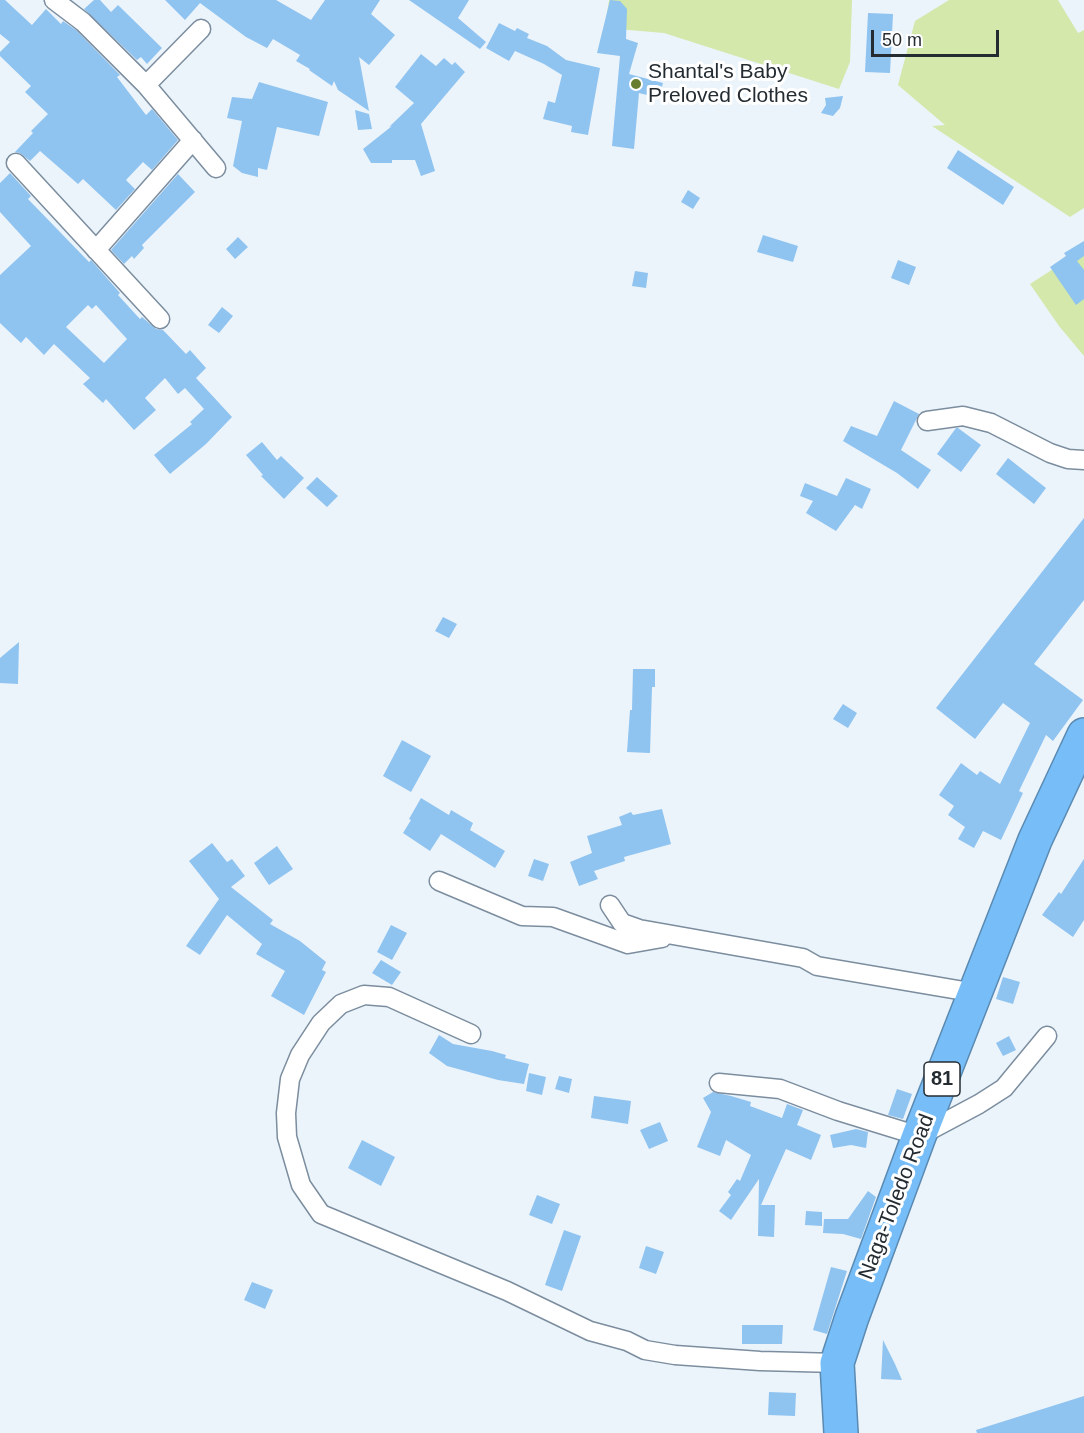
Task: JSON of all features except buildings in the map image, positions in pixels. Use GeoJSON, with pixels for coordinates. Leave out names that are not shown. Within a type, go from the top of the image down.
{"type":"FeatureCollection","features":[{"type":"Feature","properties":{"kind":"highway","name":"Naga-Toledo Road"},"geometry":{"type":"LineString","coordinates":[[841,1433],[837,1363],[852,1317],[919,1136],[1035,840],[1084,735]]}},
{"type":"Feature","properties":{"kind":"street"},"geometry":{"type":"LineString","coordinates":[[54,0],[83,22],[146,85],[216,168]]}},
{"type":"Feature","properties":{"kind":"street"},"geometry":{"type":"LineString","coordinates":[[146,85],[201,29]]}},
{"type":"Feature","properties":{"kind":"street"},"geometry":{"type":"LineString","coordinates":[[96,250],[193,140]]}},
{"type":"Feature","properties":{"kind":"street"},"geometry":{"type":"LineString","coordinates":[[16,163],[160,319]]}},
{"type":"Feature","properties":{"kind":"street"},"geometry":{"type":"LineString","coordinates":[[927,421],[963,416],[991,423],[1050,453],[1068,459],[1084,460]]}},
{"type":"Feature","properties":{"kind":"street"},"geometry":{"type":"LineString","coordinates":[[439,881],[522,916],[554,916],[628,944],[676,936]]}},
{"type":"Feature","properties":{"kind":"street"},"geometry":{"type":"LineString","coordinates":[[610,905],[622,923],[639,929],[803,958],[818,966],[976,993]]}},
{"type":"Feature","properties":{"kind":"street"},"geometry":{"type":"LineString","coordinates":[[471,1034],[389,997],[364,995],[341,1004],[321,1023],[300,1055],[290,1079],[286,1113],[287,1137],[301,1185],[321,1214],[507,1291],[590,1330],[627,1341],[645,1350],[675,1355],[760,1361],[837,1363]]}},
{"type":"Feature","properties":{"kind":"street"},"geometry":{"type":"LineString","coordinates":[[719,1083],[780,1089],[838,1111],[919,1136],[980,1104],[1004,1088],[1047,1036]]}},
{"type":"Feature","properties":{"kind":"green space"},"geometry":{"type":"Polygon","coordinates":[[[609,0],[852,0],[850,62],[839,89],[664,33],[605,28],[609,0]]]}},
{"type":"Feature","properties":{"kind":"green space"},"geometry":{"type":"Polygon","coordinates":[[[949,0],[1058,0],[1078,33],[1084,30],[1084,208],[1070,217],[932,126],[945,125],[898,85],[915,21],[949,0]]]}},
{"type":"Feature","properties":{"kind":"green space"},"geometry":{"type":"Polygon","coordinates":[[[1084,249],[1084,356],[1059,326],[1030,284],[1084,249]]]}},
{"type":"Feature","properties":{"kind":"place","name":"Shantal's Baby Preloved Clothes"},"geometry":{"type":"Point","coordinates":[636,84]}}]}
